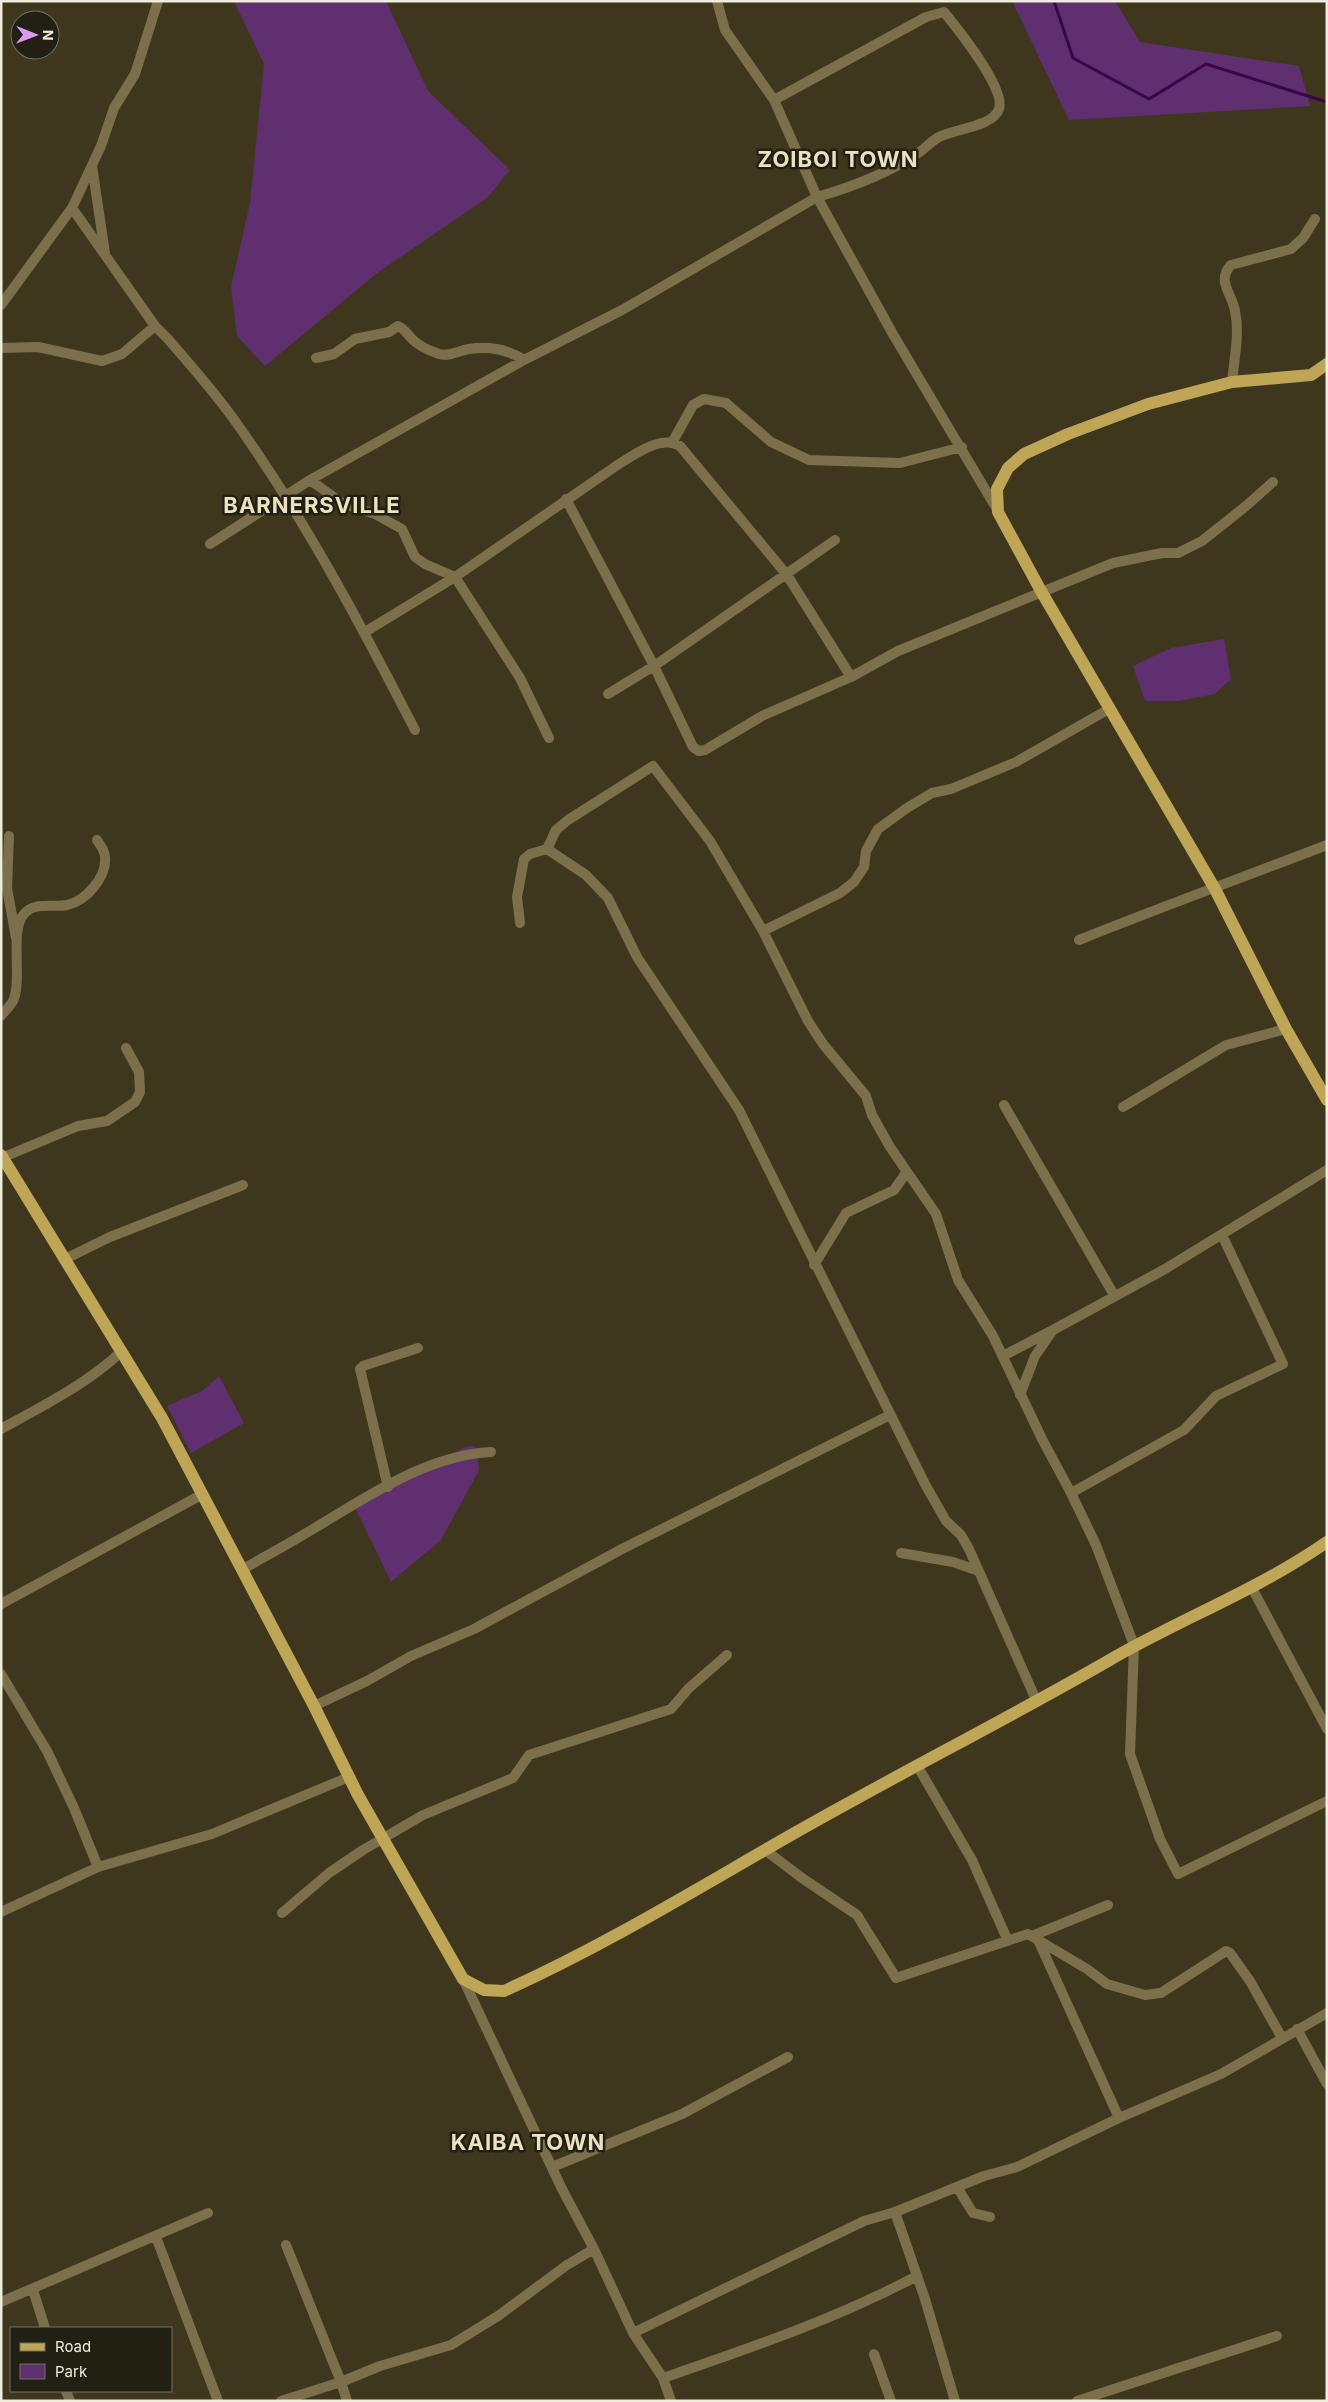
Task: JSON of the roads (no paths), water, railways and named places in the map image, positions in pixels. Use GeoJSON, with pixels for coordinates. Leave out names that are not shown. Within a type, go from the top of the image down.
{"type":"FeatureCollection","features":[{"type":"Feature","properties":{"kind":"main road"},"geometry":{"type":"LineString","coordinates":[[1327,364],[1311,375],[1232,382],[1148,404],[1068,434],[1024,454],[1008,468],[997,489],[998,512],[1109,709],[1215,889],[1286,1029],[1327,1100]]}},
{"type":"Feature","properties":{"kind":"main road"},"geometry":{"type":"LineString","coordinates":[[3,1156],[162,1418],[314,1706],[348,1777],[463,1980],[484,1990],[504,1991],[622,1932],[765,1850],[1037,1702],[1134,1646],[1252,1588],[1327,1542]]}},
{"type":"Feature","properties":{"kind":"street"},"geometry":{"type":"LineString","coordinates":[[1,305],[72,208],[101,146],[114,108],[137,68],[158,1]]}},
{"type":"Feature","properties":{"kind":"street"},"geometry":{"type":"LineString","coordinates":[[717,1],[725,30],[774,100],[817,197],[894,336],[962,447],[998,512]]}},
{"type":"Feature","properties":{"kind":"street"},"geometry":{"type":"LineString","coordinates":[[210,544],[310,480],[524,360],[622,310],[817,197],[847,189],[889,170],[917,154],[939,137],[980,124],[996,114],[1000,108],[999,98],[992,81],[964,37],[944,12],[926,17],[774,100]]}},
{"type":"Feature","properties":{"kind":"street"},"geometry":{"type":"LineString","coordinates":[[92,165],[105,254]]}},
{"type":"Feature","properties":{"kind":"street"},"geometry":{"type":"LineString","coordinates":[[72,208],[155,326],[168,339],[239,426],[285,495],[365,632],[415,730]]}},
{"type":"Feature","properties":{"kind":"street"},"geometry":{"type":"LineString","coordinates":[[1232,382],[1236,347],[1235,311],[1224,282],[1224,272],[1231,265],[1291,249],[1302,238],[1315,219]]}},
{"type":"Feature","properties":{"kind":"street"},"geometry":{"type":"LineString","coordinates":[[1,348],[38,347],[102,361],[122,354],[155,326]]}},
{"type":"Feature","properties":{"kind":"street"},"geometry":{"type":"LineString","coordinates":[[316,358],[334,354],[355,339],[389,332],[398,326],[404,329],[412,339],[440,354],[486,348],[509,350],[524,360]]}},
{"type":"Feature","properties":{"kind":"street"},"geometry":{"type":"LineString","coordinates":[[365,632],[455,577],[639,452],[673,441],[692,405],[704,399],[726,403],[771,442],[809,460],[900,463],[962,447]]}},
{"type":"Feature","properties":{"kind":"street"},"geometry":{"type":"LineString","coordinates":[[673,441],[680,446],[787,575],[850,677]]}},
{"type":"Feature","properties":{"kind":"street"},"geometry":{"type":"LineString","coordinates":[[310,480],[342,503],[374,514],[402,529],[416,557],[425,564],[455,577],[520,678],[549,738]]}},
{"type":"Feature","properties":{"kind":"street"},"geometry":{"type":"LineString","coordinates":[[566,500],[654,666],[693,747],[699,751],[705,750],[762,716],[850,677],[898,651],[1042,591],[1113,563],[1162,553],[1178,553],[1202,541],[1273,482]]}},
{"type":"Feature","properties":{"kind":"street"},"geometry":{"type":"LineString","coordinates":[[608,694],[654,666],[835,540]]}},
{"type":"Feature","properties":{"kind":"street"},"geometry":{"type":"LineString","coordinates":[[763,931],[840,893],[854,882],[864,867],[866,851],[878,829],[900,812],[932,793],[951,789],[1016,762],[1109,709]]}},
{"type":"Feature","properties":{"kind":"street"},"geometry":{"type":"LineString","coordinates":[[520,923],[517,897],[524,859],[530,854],[547,849],[556,830],[568,820],[653,766],[710,841],[763,931],[808,1021],[823,1044],[866,1096],[872,1115],[906,1173],[936,1214],[958,1280],[1003,1356],[1020,1395],[1096,1545],[1134,1646],[1130,1754],[1160,1839],[1178,1874],[1327,1801]]}},
{"type":"Feature","properties":{"kind":"street"},"geometry":{"type":"LineString","coordinates":[[1,1016],[13,1000],[17,986],[17,942],[7,888],[9,836]]}},
{"type":"Feature","properties":{"kind":"street"},"geometry":{"type":"LineString","coordinates":[[17,942],[23,915],[33,907],[66,905],[77,902],[96,885],[106,859],[97,840]]}},
{"type":"Feature","properties":{"kind":"street"},"geometry":{"type":"LineString","coordinates":[[1079,940],[1327,845]]}},
{"type":"Feature","properties":{"kind":"street"},"geometry":{"type":"LineString","coordinates":[[547,849],[586,875],[608,898],[626,930],[637,957],[739,1110],[794,1219],[814,1265],[890,1415],[946,1522],[961,1535],[1037,1702]]}},
{"type":"Feature","properties":{"kind":"street"},"geometry":{"type":"LineString","coordinates":[[1123,1107],[1226,1046],[1286,1029]]}},
{"type":"Feature","properties":{"kind":"street"},"geometry":{"type":"LineString","coordinates":[[3,1156],[78,1126],[107,1122],[135,1102],[140,1092],[140,1072],[126,1048]]}},
{"type":"Feature","properties":{"kind":"street"},"geometry":{"type":"LineString","coordinates":[[1004,1105],[1114,1295]]}},
{"type":"Feature","properties":{"kind":"street"},"geometry":{"type":"LineString","coordinates":[[1003,1356],[1165,1269],[1327,1170]]}},
{"type":"Feature","properties":{"kind":"street"},"geometry":{"type":"LineString","coordinates":[[814,1265],[846,1213],[894,1190],[906,1173]]}},
{"type":"Feature","properties":{"kind":"street"},"geometry":{"type":"LineString","coordinates":[[65,1259],[110,1237],[243,1185]]}},
{"type":"Feature","properties":{"kind":"street"},"geometry":{"type":"LineString","coordinates":[[1071,1493],[1184,1430],[1216,1396],[1283,1364],[1222,1235]]}},
{"type":"Feature","properties":{"kind":"street"},"geometry":{"type":"LineString","coordinates":[[1020,1395],[1035,1356],[1053,1330]]}},
{"type":"Feature","properties":{"kind":"street"},"geometry":{"type":"LineString","coordinates":[[388,1487],[360,1369],[362,1366],[418,1348]]}},
{"type":"Feature","properties":{"kind":"street"},"geometry":{"type":"LineString","coordinates":[[1,1429],[69,1391],[105,1367],[122,1351]]}},
{"type":"Feature","properties":{"kind":"street"},"geometry":{"type":"LineString","coordinates":[[314,1706],[367,1681],[411,1656],[474,1629],[622,1549],[890,1415]]}},
{"type":"Feature","properties":{"kind":"street"},"geometry":{"type":"LineString","coordinates":[[242,1569],[352,1504],[446,1459],[472,1453],[491,1452]]}},
{"type":"Feature","properties":{"kind":"street"},"geometry":{"type":"LineString","coordinates":[[1,1604],[202,1495]]}},
{"type":"Feature","properties":{"kind":"street"},"geometry":{"type":"LineString","coordinates":[[901,1553],[945,1560],[976,1570]]}},
{"type":"Feature","properties":{"kind":"street"},"geometry":{"type":"LineString","coordinates":[[1252,1588],[1327,1729]]}},
{"type":"Feature","properties":{"kind":"street"},"geometry":{"type":"LineString","coordinates":[[282,1913],[329,1873],[383,1838],[423,1815],[513,1778],[529,1755],[671,1709],[689,1688],[727,1655]]}},
{"type":"Feature","properties":{"kind":"street"},"geometry":{"type":"LineString","coordinates":[[1,1674],[47,1751],[74,1808],[98,1866]]}},
{"type":"Feature","properties":{"kind":"street"},"geometry":{"type":"LineString","coordinates":[[918,1767],[972,1860],[1008,1941]]}},
{"type":"Feature","properties":{"kind":"street"},"geometry":{"type":"LineString","coordinates":[[1,1912],[98,1866],[212,1834],[348,1777]]}},
{"type":"Feature","properties":{"kind":"street"},"geometry":{"type":"LineString","coordinates":[[765,1850],[802,1878],[857,1915],[896,1978],[1028,1934],[1087,1969],[1107,1984],[1153,1996],[1161,1993],[1221,1953],[1230,1953],[1250,1981],[1282,2038]]}},
{"type":"Feature","properties":{"kind":"street"},"geometry":{"type":"LineString","coordinates":[[1036,1939],[1108,1905]]}},
{"type":"Feature","properties":{"kind":"street"},"geometry":{"type":"LineString","coordinates":[[1036,1939],[1119,2118]]}},
{"type":"Feature","properties":{"kind":"street"},"geometry":{"type":"LineString","coordinates":[[463,1980],[633,2333],[663,2378],[671,2401]]}},
{"type":"Feature","properties":{"kind":"street"},"geometry":{"type":"LineString","coordinates":[[633,2333],[864,2221],[895,2212],[957,2187],[1017,2167],[1119,2118],[1221,2074],[1327,2013]]}},
{"type":"Feature","properties":{"kind":"street"},"geometry":{"type":"LineString","coordinates":[[1297,2029],[1327,2084]]}},
{"type":"Feature","properties":{"kind":"street"},"geometry":{"type":"LineString","coordinates":[[552,2167],[682,2114],[788,2057]]}},
{"type":"Feature","properties":{"kind":"street"},"geometry":{"type":"LineString","coordinates":[[957,2187],[972,2213],[990,2217]]}},
{"type":"Feature","properties":{"kind":"street"},"geometry":{"type":"LineString","coordinates":[[895,2212],[917,2276],[955,2401]]}},
{"type":"Feature","properties":{"kind":"street"},"geometry":{"type":"LineString","coordinates":[[1,2302],[33,2290],[208,2213]]}},
{"type":"Feature","properties":{"kind":"street"},"geometry":{"type":"LineString","coordinates":[[156,2237],[218,2401]]}},
{"type":"Feature","properties":{"kind":"street"},"geometry":{"type":"LineString","coordinates":[[286,2245],[347,2401]]}},
{"type":"Feature","properties":{"kind":"street"},"geometry":{"type":"LineString","coordinates":[[281,2401],[340,2382],[380,2366],[451,2345],[594,2249]]}},
{"type":"Feature","properties":{"kind":"street"},"geometry":{"type":"LineString","coordinates":[[663,2378],[831,2317],[868,2302],[917,2276]]}},
{"type":"Feature","properties":{"kind":"street"},"geometry":{"type":"LineString","coordinates":[[33,2290],[45,2327]]}},
{"type":"Feature","properties":{"kind":"street"},"geometry":{"type":"LineString","coordinates":[[1077,2401],[1277,2336]]}},
{"type":"Feature","properties":{"kind":"street"},"geometry":{"type":"LineString","coordinates":[[874,2354],[890,2401]]}},
{"type":"Feature","properties":{"kind":"waterway"},"geometry":{"type":"LineString","coordinates":[[1054,1],[1073,58],[1149,99],[1206,64],[1327,102]]}},
{"type":"Feature","properties":{"kind":"district","name":"ZOIBOI TOWN"},"geometry":{"type":"Point","coordinates":[838,159]}},
{"type":"Feature","properties":{"kind":"district","name":"BARNERSVILLE"},"geometry":{"type":"Point","coordinates":[312,505]}},
{"type":"Feature","properties":{"kind":"district","name":"KAIBA TOWN"},"geometry":{"type":"Point","coordinates":[528,2142]}}]}
